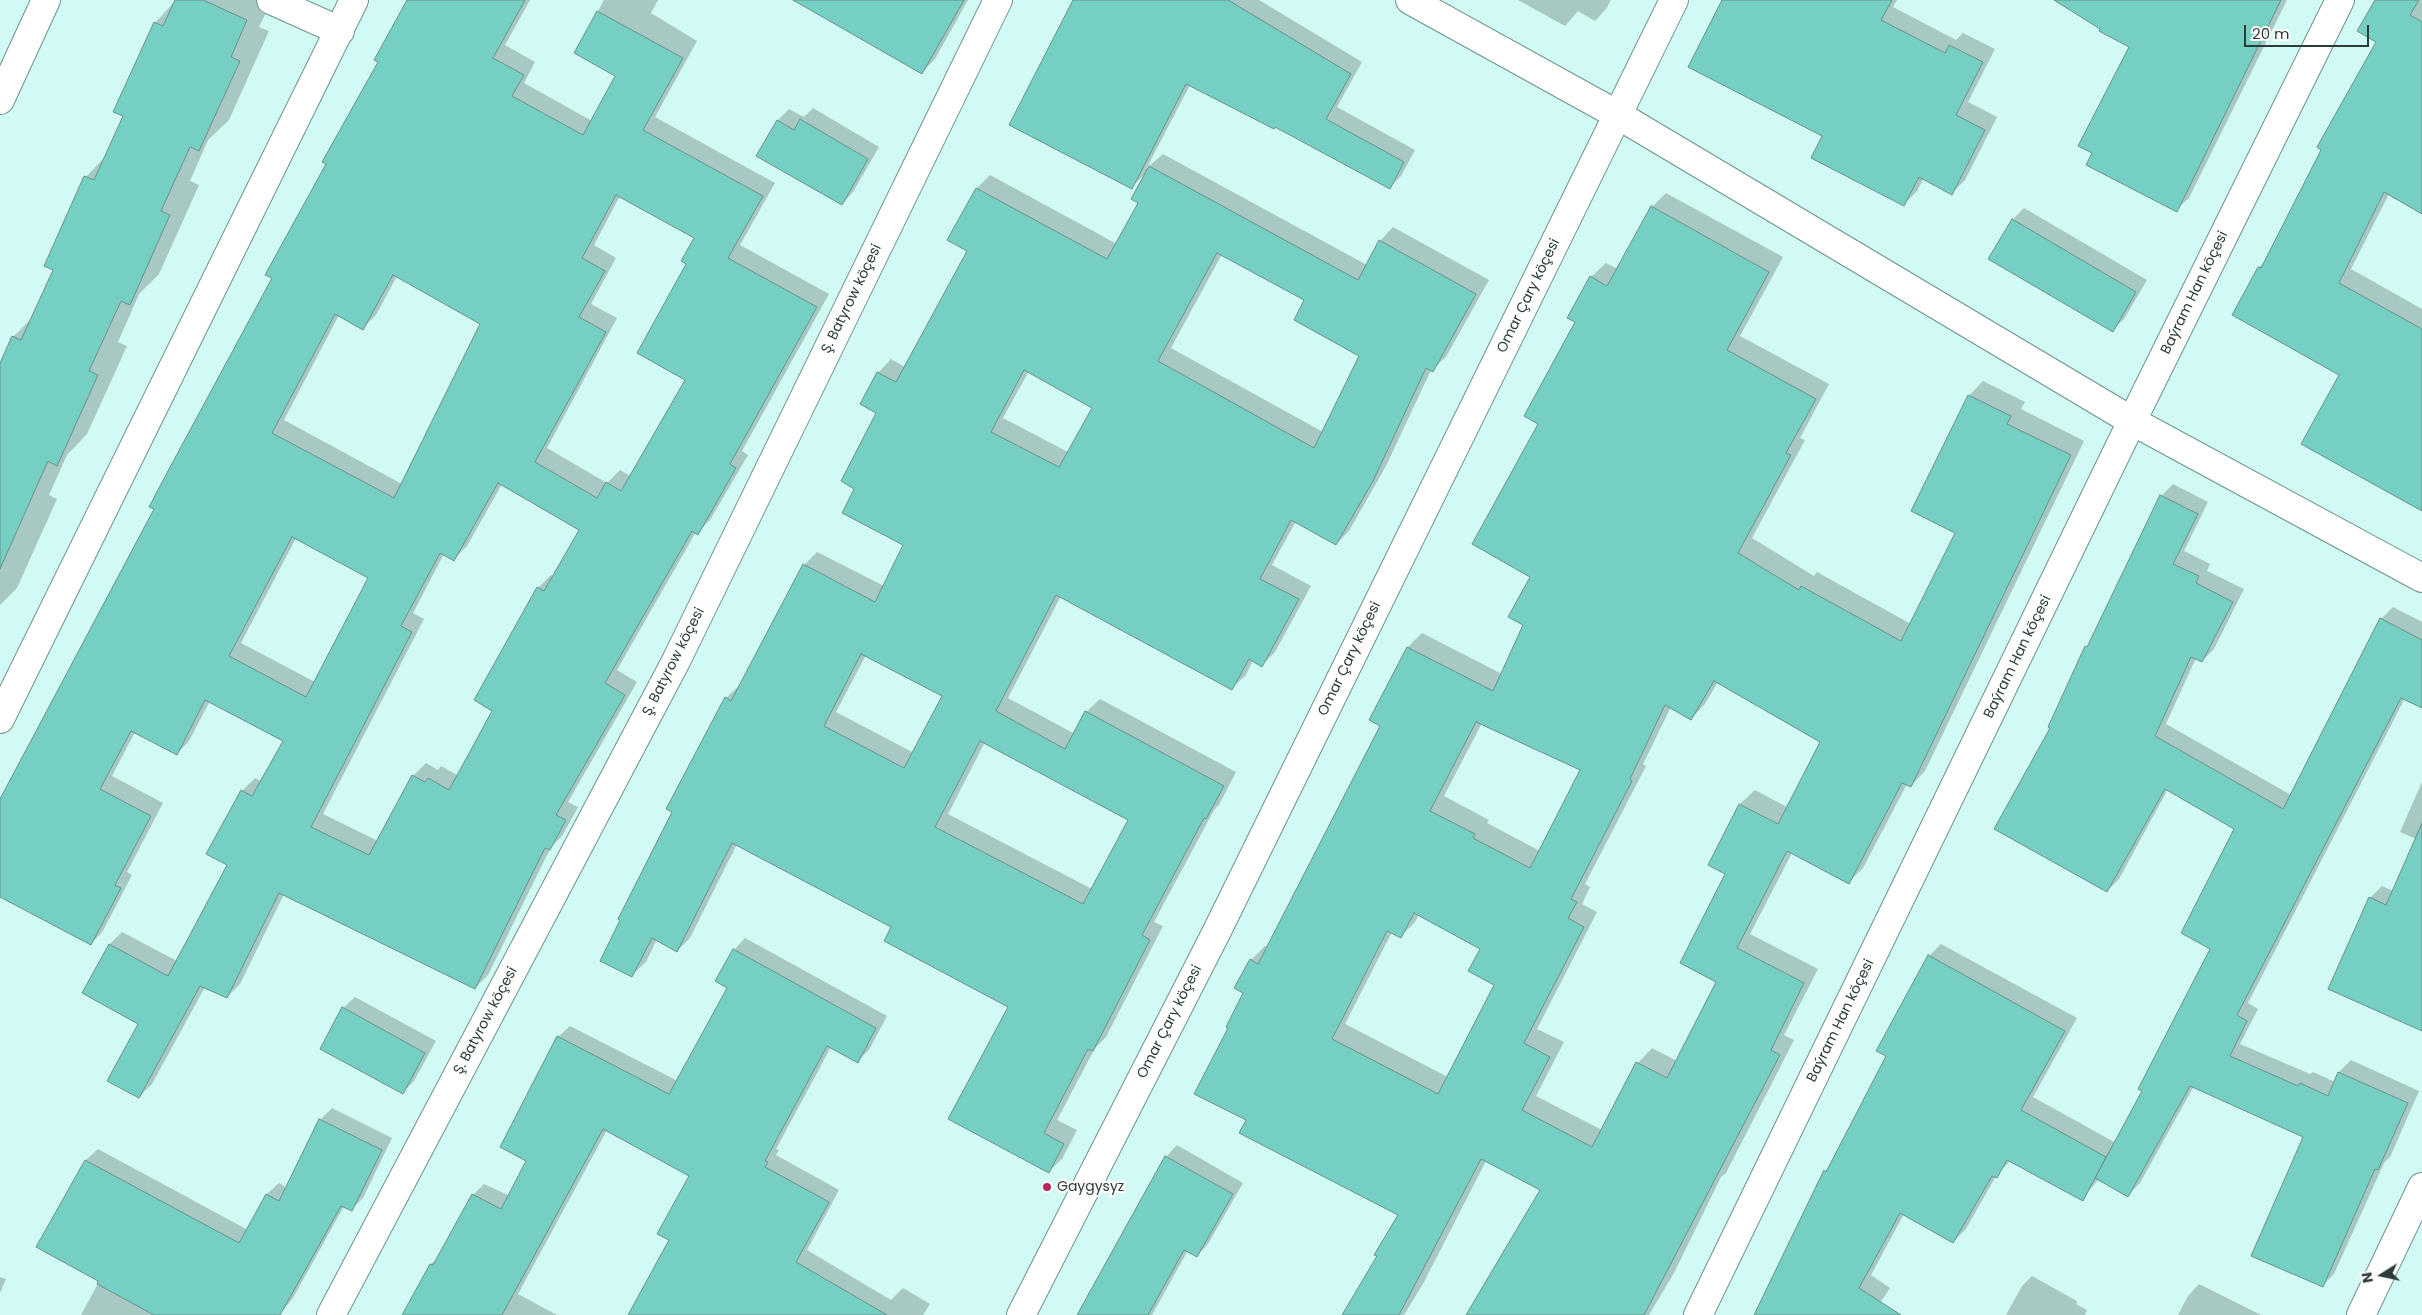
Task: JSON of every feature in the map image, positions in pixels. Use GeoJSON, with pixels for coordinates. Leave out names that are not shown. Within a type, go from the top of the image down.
{"type":"FeatureCollection","features":[{"type":"Feature","properties":{"kind":"street"},"geometry":{"type":"LineString","coordinates":[[0,100],[46,0]]}},
{"type":"Feature","properties":{"kind":"street"},"geometry":{"type":"LineString","coordinates":[[271,0],[340,31]]}},
{"type":"Feature","properties":{"kind":"street"},"geometry":{"type":"LineString","coordinates":[[0,719],[7,688],[354,0]]}},
{"type":"Feature","properties":{"kind":"street","name":"Ş. Batyrow köçesi"},"geometry":{"type":"LineString","coordinates":[[331,1315],[676,661],[998,0]]}},
{"type":"Feature","properties":{"kind":"street"},"geometry":{"type":"LineString","coordinates":[[1410,0],[1618,115],[2132,421],[2422,578]]}},
{"type":"Feature","properties":{"kind":"street","name":"Omar Çary köçesi"},"geometry":{"type":"LineString","coordinates":[[1020,1315],[1217,931],[1674,0]]}},
{"type":"Feature","properties":{"kind":"street","name":"Baýram Han köçesi"},"geometry":{"type":"LineString","coordinates":[[1698,1315],[2132,421],[2340,0]]}},
{"type":"Feature","properties":{"kind":"street"},"geometry":{"type":"LineString","coordinates":[[2361,1315],[2422,1188]]}},
{"type":"Feature","properties":{"kind":"building"},"geometry":{"type":"Polygon","coordinates":[[[175,0],[203,0],[247,20],[231,57],[240,61],[199,151],[190,147],[161,211],[170,215],[130,305],[121,301],[89,371],[98,375],[57,466],[48,461],[0,569],[0,363],[12,336],[21,340],[53,270],[44,266],[84,176],[94,180],[123,116],[113,112],[154,22],[163,26],[175,0]]]}},
{"type":"Feature","properties":{"kind":"building"},"geometry":{"type":"Polygon","coordinates":[[[407,0],[525,0],[493,58],[524,75],[512,96],[583,135],[615,76],[574,53],[597,11],[683,58],[643,130],[763,196],[728,258],[817,307],[730,464],[736,468],[698,535],[692,531],[605,683],[625,695],[556,815],[566,820],[550,850],[545,848],[475,989],[279,893],[227,998],[200,986],[139,1098],[107,1081],[138,1024],[82,993],[109,944],[168,976],[227,865],[206,854],[241,790],[252,796],[283,741],[205,700],[177,755],[131,731],[100,789],[151,816],[115,885],[121,888],[91,945],[0,897],[0,799],[154,509],[149,507],[272,278],[265,275],[326,164],[322,162],[378,62],[374,60],[407,0]],[[616,195],[582,258],[605,271],[579,317],[606,332],[535,462],[597,498],[606,482],[621,491],[685,380],[637,353],[686,264],[681,261],[694,238],[616,195]],[[393,275],[363,330],[335,314],[272,433],[394,498],[480,324],[393,275]],[[498,483],[454,561],[440,553],[401,626],[412,632],[311,827],[369,855],[412,775],[425,782],[428,778],[449,790],[492,711],[474,700],[537,587],[544,591],[579,530],[498,483]],[[292,537],[229,656],[306,697],[368,578],[292,537]]]}},
{"type":"Feature","properties":{"kind":"building"},"geometry":{"type":"Polygon","coordinates":[[[793,0],[964,0],[922,74],[793,0]]]}},
{"type":"Feature","properties":{"kind":"building"},"geometry":{"type":"Polygon","coordinates":[[[1073,0],[1228,0],[1351,74],[1326,119],[1404,162],[1390,189],[1275,127],[1274,129],[1186,84],[1132,189],[1009,125],[1073,0]]]}},
{"type":"Feature","properties":{"kind":"building"},"geometry":{"type":"Polygon","coordinates":[[[1722,0],[1892,0],[1881,20],[1945,53],[1949,45],[1983,62],[1956,115],[1985,130],[1952,195],[1919,177],[1904,206],[1811,158],[1822,136],[1688,67],[1722,0]]]}},
{"type":"Feature","properties":{"kind":"building"},"geometry":{"type":"Polygon","coordinates":[[[2054,0],[2281,0],[2177,212],[2086,165],[2092,153],[2078,146],[2129,47],[2099,31],[2100,29],[2054,0]]]}},
{"type":"Feature","properties":{"kind":"building"},"geometry":{"type":"Polygon","coordinates":[[[2375,0],[2419,0],[2410,15],[2422,22],[2422,214],[2384,192],[2339,283],[2422,329],[2422,511],[2301,444],[2339,375],[2232,315],[2258,267],[2261,268],[2321,150],[2317,147],[2376,42],[2357,31],[2375,0]]]}},
{"type":"Feature","properties":{"kind":"building"},"geometry":{"type":"Polygon","coordinates":[[[800,119],[868,159],[842,205],[756,156],[777,120],[794,130],[800,119]]]}},
{"type":"Feature","properties":{"kind":"building"},"geometry":{"type":"Polygon","coordinates":[[[1149,166],[1358,280],[1379,240],[1476,294],[1433,372],[1426,368],[1373,481],[1336,545],[1291,520],[1260,579],[1299,599],[1262,667],[1249,659],[1232,690],[1056,595],[996,711],[1065,749],[1085,711],[1224,786],[1206,819],[1204,818],[1142,935],[1150,940],[1093,1051],[1088,1049],[1044,1133],[1064,1144],[1049,1173],[948,1119],[1008,1007],[884,941],[891,927],[732,843],[677,952],[652,938],[632,977],[600,961],[620,920],[618,919],[672,812],[666,809],[725,697],[731,701],[803,564],[875,602],[903,545],[842,513],[854,489],[841,481],[876,413],[860,404],[877,372],[896,382],[967,251],[947,240],[976,188],[1107,259],[1138,203],[1131,199],[1149,166]],[[1217,253],[1158,361],[1314,448],[1359,356],[1294,320],[1304,300],[1217,253]],[[1024,370],[991,432],[1059,467],[1092,408],[1024,370]],[[861,654],[824,726],[904,768],[942,696],[861,654]],[[980,741],[935,827],[1083,904],[1128,820],[980,741]]]}},
{"type":"Feature","properties":{"kind":"building"},"geometry":{"type":"Polygon","coordinates":[[[1651,206],[1769,272],[1727,350],[1816,399],[1786,453],[1791,455],[1738,553],[1799,590],[1801,586],[1901,641],[1955,533],[1911,511],[1968,395],[2011,416],[2007,424],[2071,455],[1911,787],[1902,783],[1849,884],[1787,851],[1737,948],[1804,983],[1771,1050],[1780,1055],[1644,1315],[1466,1315],[1540,1190],[1481,1159],[1399,1315],[1342,1315],[1377,1256],[1374,1255],[1398,1215],[1239,1133],[1246,1120],[1194,1094],[1228,1028],[1226,1027],[1243,993],[1234,988],[1250,959],[1258,964],[1380,726],[1369,720],[1407,647],[1493,691],[1523,625],[1508,617],[1530,577],[1472,544],[1538,424],[1524,416],[1575,322],[1567,318],[1590,276],[1607,286],[1651,206]],[[1714,681],[1691,720],[1665,705],[1630,779],[1632,781],[1571,899],[1577,902],[1568,918],[1584,927],[1524,1043],[1550,1057],[1522,1110],[1592,1147],[1636,1062],[1667,1078],[1716,982],[1680,963],[1725,874],[1708,865],[1739,804],[1778,824],[1820,742],[1714,681]],[[1476,722],[1430,811],[1475,834],[1473,838],[1530,868],[1580,770],[1476,722]],[[1414,913],[1401,938],[1387,931],[1332,1039],[1438,1094],[1494,985],[1468,971],[1480,949],[1414,913]]]}},
{"type":"Feature","properties":{"kind":"building"},"geometry":{"type":"Polygon","coordinates":[[[2012,219],[2136,292],[2113,332],[1988,259],[2012,219]]]}},
{"type":"Feature","properties":{"kind":"building"},"geometry":{"type":"Polygon","coordinates":[[[2160,495],[2198,514],[2173,564],[2199,576],[2196,583],[2233,602],[2202,662],[2191,657],[2155,736],[2283,809],[2380,618],[2422,640],[2422,708],[2401,698],[2237,1015],[2247,1021],[2230,1056],[2298,1086],[2300,1083],[2328,1096],[2338,1072],[2408,1103],[2378,1170],[2375,1169],[2323,1287],[2251,1256],[2303,1137],[2190,1086],[2128,1197],[2095,1178],[2142,1091],[2138,1089],[2210,949],[2181,933],[2234,829],[2165,789],[2107,892],[1994,829],[2050,728],[2048,727],[2085,646],[2087,647],[2160,495]]]}},
{"type":"Feature","properties":{"kind":"building"},"geometry":{"type":"Polygon","coordinates":[[[2422,823],[2422,1031],[2328,989],[2369,897],[2386,905],[2422,823]]]}},
{"type":"Feature","properties":{"kind":"building"},"geometry":{"type":"Polygon","coordinates":[[[733,949],[876,1028],[858,1063],[827,1046],[765,1161],[768,1162],[765,1167],[829,1202],[796,1262],[887,1315],[628,1315],[669,1240],[657,1234],[689,1176],[603,1129],[502,1315],[402,1315],[430,1264],[433,1265],[472,1194],[501,1209],[526,1161],[500,1147],[557,1036],[669,1094],[727,988],[715,981],[733,949]]]}},
{"type":"Feature","properties":{"kind":"building"},"geometry":{"type":"Polygon","coordinates":[[[1928,955],[2065,1031],[2021,1110],[2106,1157],[2083,1201],[2007,1160],[1997,1178],[1992,1176],[1953,1243],[1900,1213],[1859,1288],[1901,1315],[1754,1315],[1824,1170],[1826,1172],[1886,1056],[1876,1051],[1928,955]]]}},
{"type":"Feature","properties":{"kind":"building"},"geometry":{"type":"Polygon","coordinates":[[[342,1007],[425,1053],[403,1094],[320,1049],[342,1007]]]}},
{"type":"Feature","properties":{"kind":"building"},"geometry":{"type":"Polygon","coordinates":[[[319,1119],[382,1150],[352,1211],[341,1206],[280,1315],[154,1315],[97,1284],[98,1281],[36,1247],[85,1160],[239,1243],[266,1194],[279,1201],[319,1119]]]}},
{"type":"Feature","properties":{"kind":"building"},"geometry":{"type":"Polygon","coordinates":[[[1165,1156],[1233,1194],[1197,1257],[1184,1250],[1148,1315],[1077,1315],[1165,1156]]]}},
{"type":"Feature","properties":{"kind":"place","name":"Gaygysyz"},"geometry":{"type":"Point","coordinates":[1047,1187]}}]}
